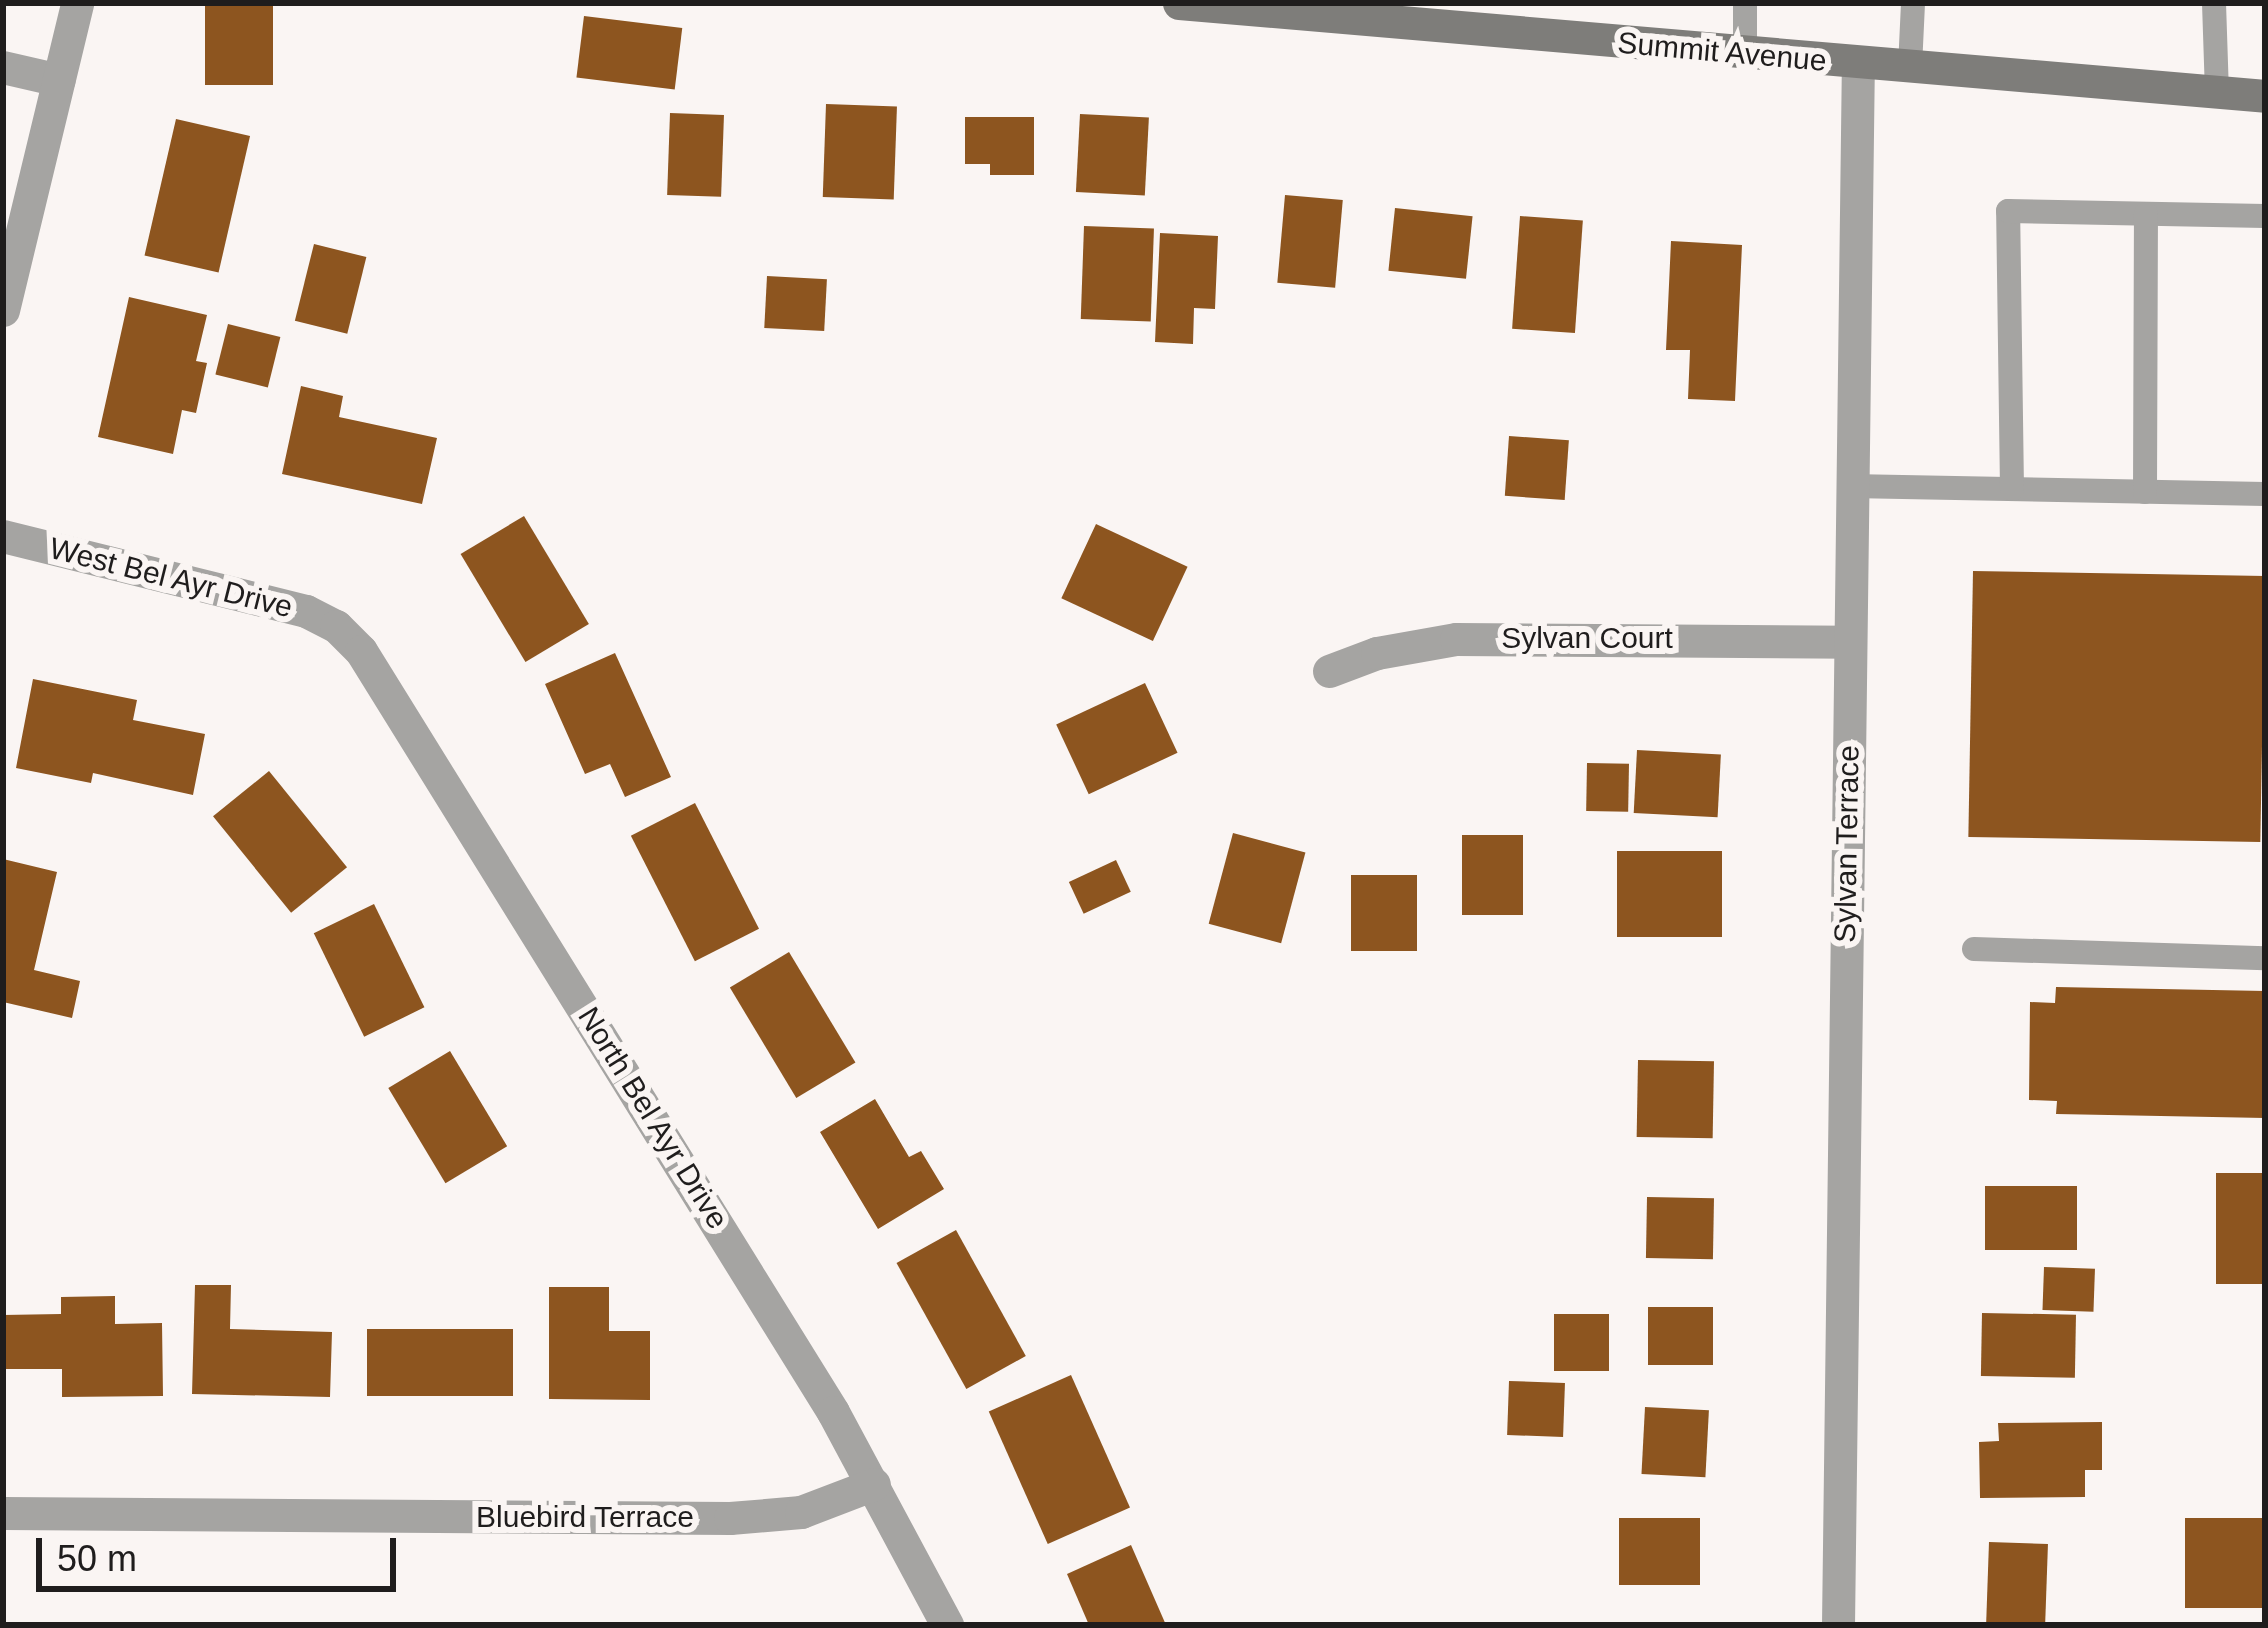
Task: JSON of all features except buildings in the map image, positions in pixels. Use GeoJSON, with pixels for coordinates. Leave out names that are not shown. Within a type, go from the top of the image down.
{"type":"FeatureCollection","features":[{"type":"Feature","properties":{"kind":"main road","name":"Summit Avenue"},"geometry":{"type":"LineString","coordinates":[[1179,3],[1465,17],[1745,54],[2265,96]]}},
{"type":"Feature","properties":{"kind":"street"},"geometry":{"type":"LineString","coordinates":[[3,310],[77,3]]}},
{"type":"Feature","properties":{"kind":"street","name":"Sylvan Terrace"},"geometry":{"type":"LineString","coordinates":[[1838,1625],[1858,63]]}},
{"type":"Feature","properties":{"kind":"street"},"geometry":{"type":"LineString","coordinates":[[3,68],[59,80]]}},
{"type":"Feature","properties":{"kind":"street","name":"West Bel Ayr Drive"},"geometry":{"type":"LineString","coordinates":[[3,536],[306,611],[336,626]]}},
{"type":"Feature","properties":{"kind":"street","name":"North Bel Ayr Drive"},"geometry":{"type":"LineString","coordinates":[[336,626],[362,651],[433,758],[874,1484],[946,1625]]}},
{"type":"Feature","properties":{"kind":"street","name":"Sylvan Court"},"geometry":{"type":"LineString","coordinates":[[1329,671],[1377,653],[1456,639],[1849,642]]}},
{"type":"Feature","properties":{"kind":"street","name":"Bluebird Terrace"},"geometry":{"type":"LineString","coordinates":[[3,1514],[730,1518],[801,1512],[874,1484]]}},
{"type":"Feature","properties":{"kind":"lane"},"geometry":{"type":"LineString","coordinates":[[1745,3],[1745,54]]}},
{"type":"Feature","properties":{"kind":"lane"},"geometry":{"type":"LineString","coordinates":[[1910,68],[1913,3]]}},
{"type":"Feature","properties":{"kind":"lane"},"geometry":{"type":"LineString","coordinates":[[2214,3],[2217,92]]}},
{"type":"Feature","properties":{"kind":"lane"},"geometry":{"type":"LineString","coordinates":[[2012,489],[2008,211],[2265,216]]}},
{"type":"Feature","properties":{"kind":"lane"},"geometry":{"type":"LineString","coordinates":[[2145,492],[2146,214]]}},
{"type":"Feature","properties":{"kind":"lane"},"geometry":{"type":"LineString","coordinates":[[1850,486],[2265,494]]}},
{"type":"Feature","properties":{"kind":"lane"},"geometry":{"type":"LineString","coordinates":[[1974,950],[2265,958]]}}]}
